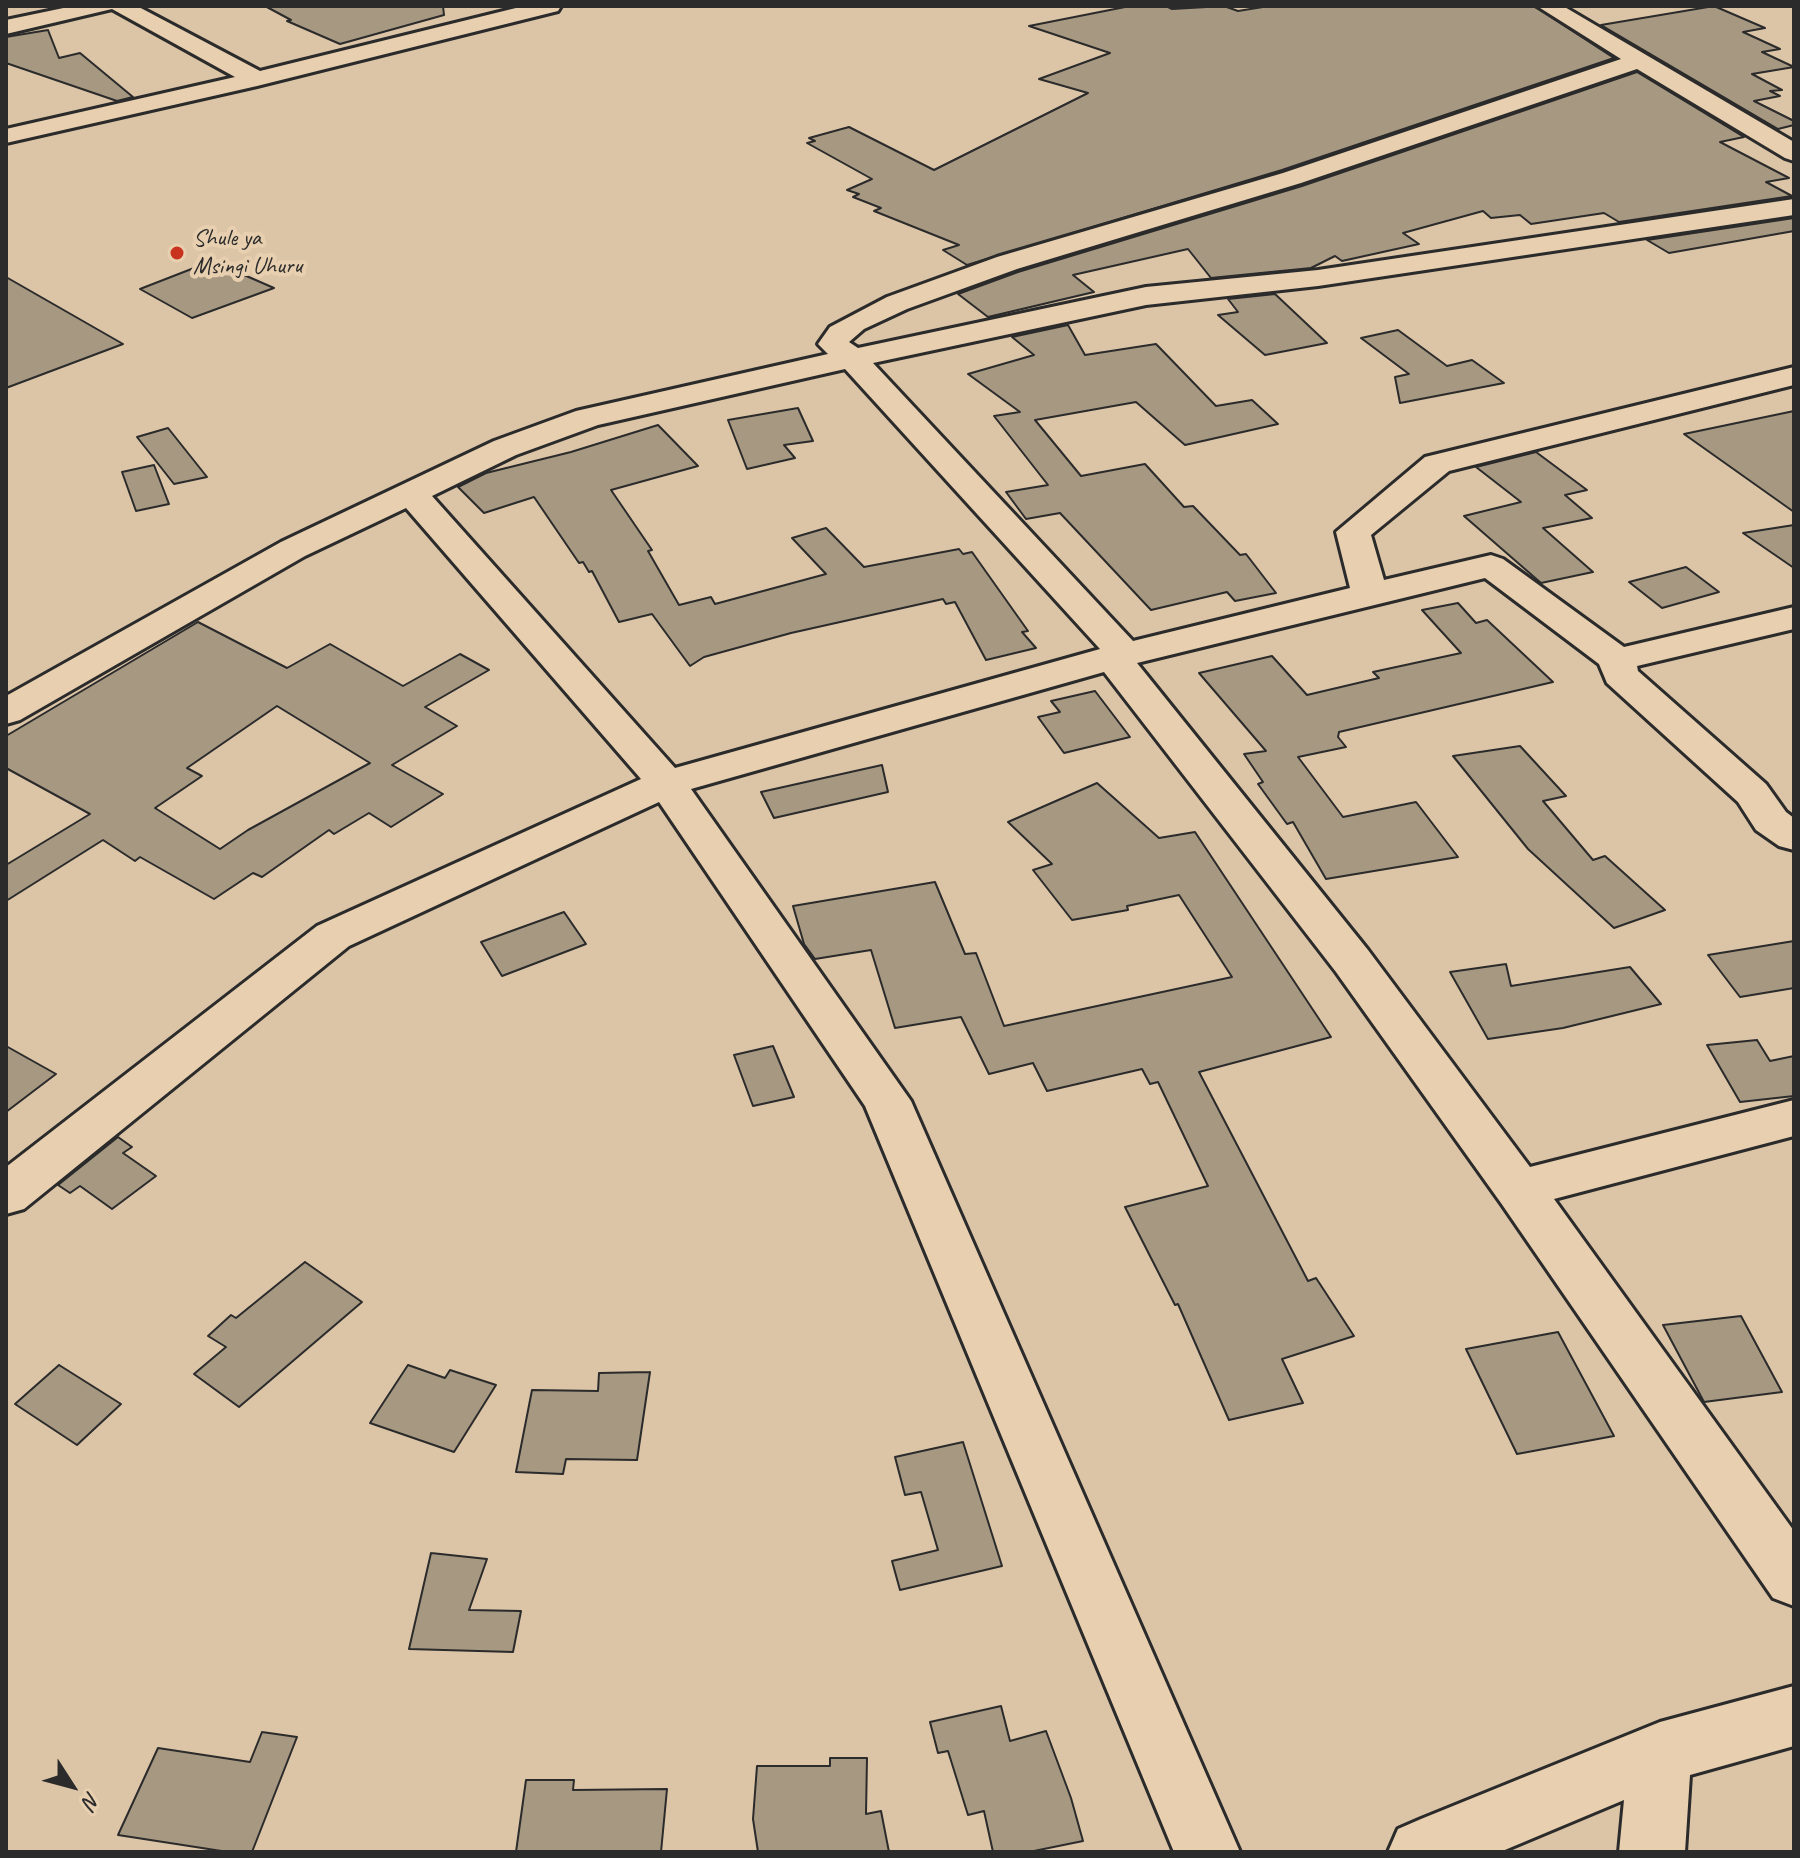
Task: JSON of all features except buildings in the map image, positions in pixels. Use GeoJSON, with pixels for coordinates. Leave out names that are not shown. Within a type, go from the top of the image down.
{"type":"FeatureCollection","features":[{"type":"Feature","properties":{"kind":"street"},"geometry":{"type":"LineString","coordinates":[[6,27],[104,6]]}},
{"type":"Feature","properties":{"kind":"street"},"geometry":{"type":"LineString","coordinates":[[121,6],[257,79]]}},
{"type":"Feature","properties":{"kind":"street"},"geometry":{"type":"LineString","coordinates":[[6,136],[257,79],[550,6]]}},
{"type":"Feature","properties":{"kind":"street"},"geometry":{"type":"LineString","coordinates":[[1548,6],[1794,153]]}},
{"type":"Feature","properties":{"kind":"street"},"geometry":{"type":"LineString","coordinates":[[1125,654],[853,359],[833,344],[840,333],[897,303],[1007,263],[1292,178],[1639,61]]}},
{"type":"Feature","properties":{"kind":"street"},"geometry":{"type":"LineString","coordinates":[[15,698],[293,549],[505,448],[587,418],[674,396],[1146,296],[1318,278],[1794,207]]}},
{"type":"Feature","properties":{"kind":"street"},"geometry":{"type":"LineString","coordinates":[[1370,594],[1353,532],[1437,464],[1609,419],[1794,376]]}},
{"type":"Feature","properties":{"kind":"street"},"geometry":{"type":"LineString","coordinates":[[411,493],[666,783],[887,1101],[1207,1852]]}},
{"type":"Feature","properties":{"kind":"street"},"geometry":{"type":"LineString","coordinates":[[6,1195],[333,936],[666,783],[1125,654],[1491,566],[1617,660],[1620,675],[1752,793],[1771,821],[1794,837]]}},
{"type":"Feature","properties":{"kind":"street"},"geometry":{"type":"LineString","coordinates":[[1617,660],[1794,618]]}},
{"type":"Feature","properties":{"kind":"street"},"geometry":{"type":"LineString","coordinates":[[1125,654],[1118,664],[1352,961],[1519,1189],[1794,1579]]}},
{"type":"Feature","properties":{"kind":"street"},"geometry":{"type":"LineString","coordinates":[[1519,1189],[1794,1118]]}},
{"type":"Feature","properties":{"kind":"street"},"geometry":{"type":"LineString","coordinates":[[1421,1852],[1660,1753],[1794,1716]]}},
{"type":"Feature","properties":{"kind":"street"},"geometry":{"type":"LineString","coordinates":[[1652,1852],[1660,1753]]}},
{"type":"Feature","properties":{"kind":"place","name":"Shule ya Msingi Uhuru"},"geometry":{"type":"Point","coordinates":[177,253]}}]}
